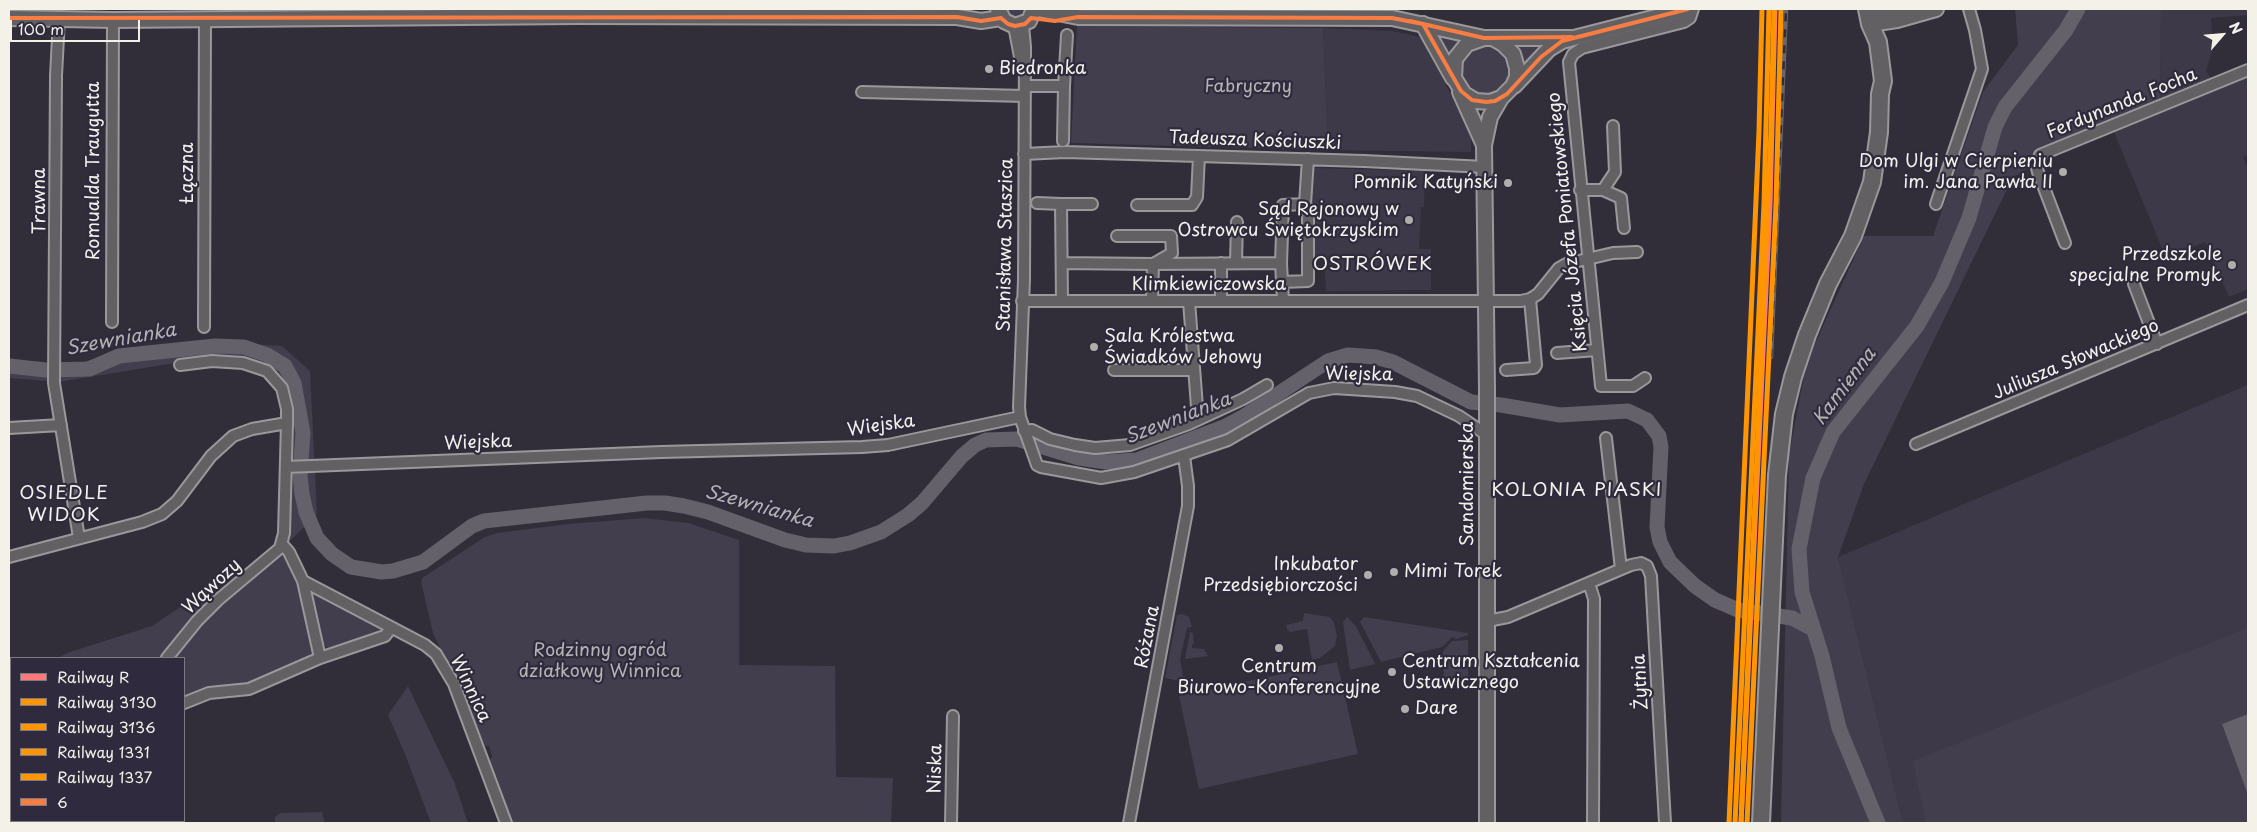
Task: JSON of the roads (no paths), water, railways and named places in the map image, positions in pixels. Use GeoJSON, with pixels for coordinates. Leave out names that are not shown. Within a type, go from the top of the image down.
{"type":"FeatureCollection","features":[{"type":"Feature","properties":{"kind":"main road"},"geometry":{"type":"LineString","coordinates":[[1423,24],[1456,85],[1464,94],[1476,101],[1490,102],[1501,98],[1549,49],[1571,38],[1688,9]]}},
{"type":"Feature","properties":{"kind":"main road"},"geometry":{"type":"LineString","coordinates":[[1868,15],[1896,20],[1933,9]]}},
{"type":"Feature","properties":{"kind":"main road"},"geometry":{"type":"LineString","coordinates":[[9,18],[67,15],[113,20],[209,15],[399,13],[920,13],[957,18],[999,12],[1028,17],[1382,18],[1423,24],[1489,39],[1508,48],[1515,58],[1517,72],[1513,86]]}},
{"type":"Feature","properties":{"kind":"main road"},"geometry":{"type":"LineString","coordinates":[[1761,823],[1778,475],[1784,414],[1793,377],[1807,335],[1825,292],[1856,229],[1872,182],[1879,132],[1880,94],[1883,82],[1878,42],[1868,15]]}},
{"type":"Feature","properties":{"kind":"main road"},"geometry":{"type":"LineString","coordinates":[[1456,85],[1453,69],[1457,55],[1466,44],[1489,39],[1571,38]]}},
{"type":"Feature","properties":{"kind":"main road","name":"Sandomierska"},"geometry":{"type":"LineString","coordinates":[[1456,85],[1484,145]]}},
{"type":"Feature","properties":{"kind":"main road","name":"Sandomierska"},"geometry":{"type":"LineString","coordinates":[[1487,823],[1487,389],[1484,145],[1490,117],[1501,98]]}},
{"type":"Feature","properties":{"kind":"street","name":"Księcia Józefa Poniatowskiego"},"geometry":{"type":"LineString","coordinates":[[1646,378],[1633,386],[1601,386],[1580,190],[1570,62],[1571,56],[1586,46],[1684,22],[1690,18],[1693,9]]}},
{"type":"Feature","properties":{"kind":"street"},"geometry":{"type":"LineString","coordinates":[[1936,204],[1982,69],[1969,9]]}},
{"type":"Feature","properties":{"kind":"street","name":"Trawna"},"geometry":{"type":"LineString","coordinates":[[61,425],[54,383],[56,76],[67,15]]}},
{"type":"Feature","properties":{"kind":"street","name":"Łączna"},"geometry":{"type":"LineString","coordinates":[[204,327],[209,15]]}},
{"type":"Feature","properties":{"kind":"street","name":"Stanisława Staszica"},"geometry":{"type":"LineString","coordinates":[[1020,417],[1024,73],[1028,17]]}},
{"type":"Feature","properties":{"kind":"street","name":"Romualda Traugutta"},"geometry":{"type":"LineString","coordinates":[[112,322],[113,20]]}},
{"type":"Feature","properties":{"kind":"street"},"geometry":{"type":"LineString","coordinates":[[1063,141],[1067,35]]}},
{"type":"Feature","properties":{"kind":"street","name":"Ferdynanda Focha"},"geometry":{"type":"LineString","coordinates":[[2065,243],[2038,172],[2036,164],[2040,155],[2248,70]]}},
{"type":"Feature","properties":{"kind":"street"},"geometry":{"type":"LineString","coordinates":[[862,92],[1025,91],[1064,86]]}},
{"type":"Feature","properties":{"kind":"street"},"geometry":{"type":"LineString","coordinates":[[1603,190],[1615,172],[1613,126]]}},
{"type":"Feature","properties":{"kind":"street","name":"Tadeusza Kościuszki"},"geometry":{"type":"LineString","coordinates":[[1024,154],[1065,152],[1401,162],[1435,166],[1485,167]]}},
{"type":"Feature","properties":{"kind":"street"},"geometry":{"type":"LineString","coordinates":[[1138,205],[1192,205],[1197,196],[1199,156]]}},
{"type":"Feature","properties":{"kind":"street"},"geometry":{"type":"LineString","coordinates":[[1282,282],[1308,281],[1308,209],[1305,204],[1308,159]]}},
{"type":"Feature","properties":{"kind":"street"},"geometry":{"type":"LineString","coordinates":[[1580,190],[1603,190],[1621,198],[1624,228]]}},
{"type":"Feature","properties":{"kind":"street"},"geometry":{"type":"LineString","coordinates":[[1037,203],[1092,204]]}},
{"type":"Feature","properties":{"kind":"street"},"geometry":{"type":"LineString","coordinates":[[1061,204],[1062,301]]}},
{"type":"Feature","properties":{"kind":"street"},"geometry":{"type":"LineString","coordinates":[[1282,301],[1283,205],[1305,204]]}},
{"type":"Feature","properties":{"kind":"street"},"geometry":{"type":"LineString","coordinates":[[1236,263],[1237,222]]}},
{"type":"Feature","properties":{"kind":"street"},"geometry":{"type":"LineString","coordinates":[[1117,236],[1170,236],[1172,253],[1153,264]]}},
{"type":"Feature","properties":{"kind":"street"},"geometry":{"type":"LineString","coordinates":[[1506,370],[1534,368],[1536,365],[1530,299],[1542,289],[1559,268],[1587,258],[1614,253],[1637,252]]}},
{"type":"Feature","properties":{"kind":"street"},"geometry":{"type":"LineString","coordinates":[[1062,263],[1282,263]]}},
{"type":"Feature","properties":{"kind":"street"},"geometry":{"type":"LineString","coordinates":[[1221,263],[1221,301]]}},
{"type":"Feature","properties":{"kind":"street"},"geometry":{"type":"LineString","coordinates":[[1152,301],[1153,264]]}},
{"type":"Feature","properties":{"kind":"street"},"geometry":{"type":"LineString","coordinates":[[2134,284],[2157,344]]}},
{"type":"Feature","properties":{"kind":"street","name":"Klimkiewiczowska"},"geometry":{"type":"LineString","coordinates":[[1022,301],[1521,301],[1530,299]]}},
{"type":"Feature","properties":{"kind":"street"},"geometry":{"type":"LineString","coordinates":[[1189,301],[1197,407],[1200,419]]}},
{"type":"Feature","properties":{"kind":"street","name":"Juliusza Słowackiego"},"geometry":{"type":"LineString","coordinates":[[1916,444],[2248,305]]}},
{"type":"Feature","properties":{"kind":"street"},"geometry":{"type":"LineString","coordinates":[[1557,353],[1597,350]]}},
{"type":"Feature","properties":{"kind":"street"},"geometry":{"type":"LineString","coordinates":[[180,365],[212,361],[243,363],[267,371],[282,388],[287,409],[282,544],[289,552],[303,581],[320,658]]}},
{"type":"Feature","properties":{"kind":"street"},"geometry":{"type":"LineString","coordinates":[[1114,370],[1194,370]]}},
{"type":"Feature","properties":{"kind":"street"},"geometry":{"type":"LineString","coordinates":[[1024,431],[1032,430],[1050,439],[1095,448],[1112,445],[1130,445],[1200,419],[1243,399],[1267,385]]}},
{"type":"Feature","properties":{"kind":"street","name":"Wiejska"},"geometry":{"type":"LineString","coordinates":[[286,467],[662,452],[862,448],[888,445],[1020,417],[1035,460],[1041,467],[1100,478],[1134,472],[1228,440],[1309,393],[1334,388],[1389,391],[1418,396],[1440,406],[1487,435]]}},
{"type":"Feature","properties":{"kind":"street"},"geometry":{"type":"LineString","coordinates":[[9,557],[142,522],[162,514],[178,501],[211,456],[233,436],[287,422]]}},
{"type":"Feature","properties":{"kind":"street"},"geometry":{"type":"LineString","coordinates":[[9,428],[61,425],[79,538]]}},
{"type":"Feature","properties":{"kind":"street"},"geometry":{"type":"LineString","coordinates":[[1487,620],[1508,617],[1621,569],[1606,438]]}},
{"type":"Feature","properties":{"kind":"street","name":"Różana"},"geometry":{"type":"LineString","coordinates":[[1129,823],[1188,506],[1188,486],[1184,456]]}},
{"type":"Feature","properties":{"kind":"street","name":"Wąwozy"},"geometry":{"type":"LineString","coordinates":[[168,657],[197,620],[276,552],[282,544]]}},
{"type":"Feature","properties":{"kind":"street","name":"Żytnia"},"geometry":{"type":"LineString","coordinates":[[1621,569],[1641,563],[1647,566],[1650,572],[1666,823]]}},
{"type":"Feature","properties":{"kind":"street","name":"Winnica"},"geometry":{"type":"LineString","coordinates":[[303,581],[427,646],[436,654],[449,673],[506,823]]}},
{"type":"Feature","properties":{"kind":"street"},"geometry":{"type":"LineString","coordinates":[[1589,583],[1594,599],[1593,823]]}},
{"type":"Feature","properties":{"kind":"street"},"geometry":{"type":"LineString","coordinates":[[185,703],[209,693],[249,689],[320,658],[385,636],[391,628]]}},
{"type":"Feature","properties":{"kind":"street","name":"Niska"},"geometry":{"type":"LineString","coordinates":[[951,823],[953,716]]}},
{"type":"Feature","properties":{"kind":"waterway","name":"Kamienna"},"geometry":{"type":"LineString","coordinates":[[1878,823],[1839,728],[1822,656],[1802,592],[1799,549],[1813,478],[1833,432],[1917,326],[1942,282],[1969,218],[1995,127],[2005,107],[2066,30],[2078,9]]}},
{"type":"Feature","properties":{"kind":"waterway","name":"Szewnianka"},"geometry":{"type":"LineString","coordinates":[[9,366],[46,370],[89,369],[119,356],[215,346],[244,347],[267,355],[285,366],[294,383],[303,433],[300,475],[302,494],[306,512],[317,538],[332,554],[351,567],[382,572],[393,571],[423,562],[472,526],[484,521],[647,503],[665,503],[708,512],[785,540],[806,545],[834,546],[850,543],[881,532],[908,515],[922,503],[962,456],[975,445],[986,440],[1017,439],[1079,458],[1106,462],[1137,460],[1226,426],[1243,417],[1328,361],[1348,355],[1376,357],[1393,362],[1471,402],[1560,415],[1628,411],[1647,420],[1659,436],[1661,447],[1657,527],[1660,542],[1670,562],[1695,586],[1715,600],[1738,610],[1792,618],[1813,629]]}},
{"type":"Feature","properties":{"kind":"railway"},"geometry":{"type":"LineString","coordinates":[[1771,357],[1786,9]]}},
{"type":"Feature","properties":{"kind":"rail line","name":"1337"},"geometry":{"type":"LineString","coordinates":[[1729,823],[1759,131],[1762,9]]}},
{"type":"Feature","properties":{"kind":"rail line","name":"3136"},"geometry":{"type":"LineString","coordinates":[[1735,823],[1764,204],[1769,9]]}},
{"type":"Feature","properties":{"kind":"rail line","name":"1331"},"geometry":{"type":"LineString","coordinates":[[1741,823],[1771,131],[1774,9]]}},
{"type":"Feature","properties":{"kind":"rail line","name":"R"},"geometry":{"type":"LineString","coordinates":[[1741,823],[1770,204],[1775,9]]}},
{"type":"Feature","properties":{"kind":"rail line","name":"3130"},"geometry":{"type":"LineString","coordinates":[[1747,823],[1776,204],[1781,9]]}},
{"type":"Feature","properties":{"kind":"place","name":"Biedronka"},"geometry":{"type":"Point","coordinates":[989,69]}},
{"type":"Feature","properties":{"kind":"place","name":"Dom Ulgi w Cierpieniu im. Jana Pawła II"},"geometry":{"type":"Point","coordinates":[2063,172]}},
{"type":"Feature","properties":{"kind":"place","name":"Pomnik Katyński"},"geometry":{"type":"Point","coordinates":[1508,183]}},
{"type":"Feature","properties":{"kind":"place","name":"Sąd Rejonowy w Ostrowcu Świętokrzyskim"},"geometry":{"type":"Point","coordinates":[1409,220]}},
{"type":"Feature","properties":{"kind":"place","name":"Przedszkole specjalne Promyk"},"geometry":{"type":"Point","coordinates":[2232,265]}},
{"type":"Feature","properties":{"kind":"place","name":"Sala Królestwa Świadków Jehowy"},"geometry":{"type":"Point","coordinates":[1094,347]}},
{"type":"Feature","properties":{"kind":"place","name":"Mimi Torek"},"geometry":{"type":"Point","coordinates":[1394,572]}},
{"type":"Feature","properties":{"kind":"place","name":"Inkubator Przedsiębiorczości"},"geometry":{"type":"Point","coordinates":[1368,575]}},
{"type":"Feature","properties":{"kind":"place","name":"Centrum Biurowo-Konferencyjne"},"geometry":{"type":"Point","coordinates":[1279,648]}},
{"type":"Feature","properties":{"kind":"place","name":"Centrum Kształcenia Ustawicznego"},"geometry":{"type":"Point","coordinates":[1392,672]}},
{"type":"Feature","properties":{"kind":"place","name":"Dare"},"geometry":{"type":"Point","coordinates":[1405,709]}},
{"type":"Feature","properties":{"kind":"district","name":"OSTRÓWEK"},"geometry":{"type":"Point","coordinates":[1373,265]}},
{"type":"Feature","properties":{"kind":"district","name":"KOLONIA PIASKI"},"geometry":{"type":"Point","coordinates":[1577,491]}},
{"type":"Feature","properties":{"kind":"district","name":"OSIEDLE WIDOK"},"geometry":{"type":"Point","coordinates":[64,505]}},
{"type":"Feature","properties":{"kind":"park label","name":"Fabryczny"},"geometry":{"type":"Point","coordinates":[1248,87]}},
{"type":"Feature","properties":{"kind":"park label","name":"Rodzinny ogród działkowy Winnica"},"geometry":{"type":"Point","coordinates":[600,661]}}]}
